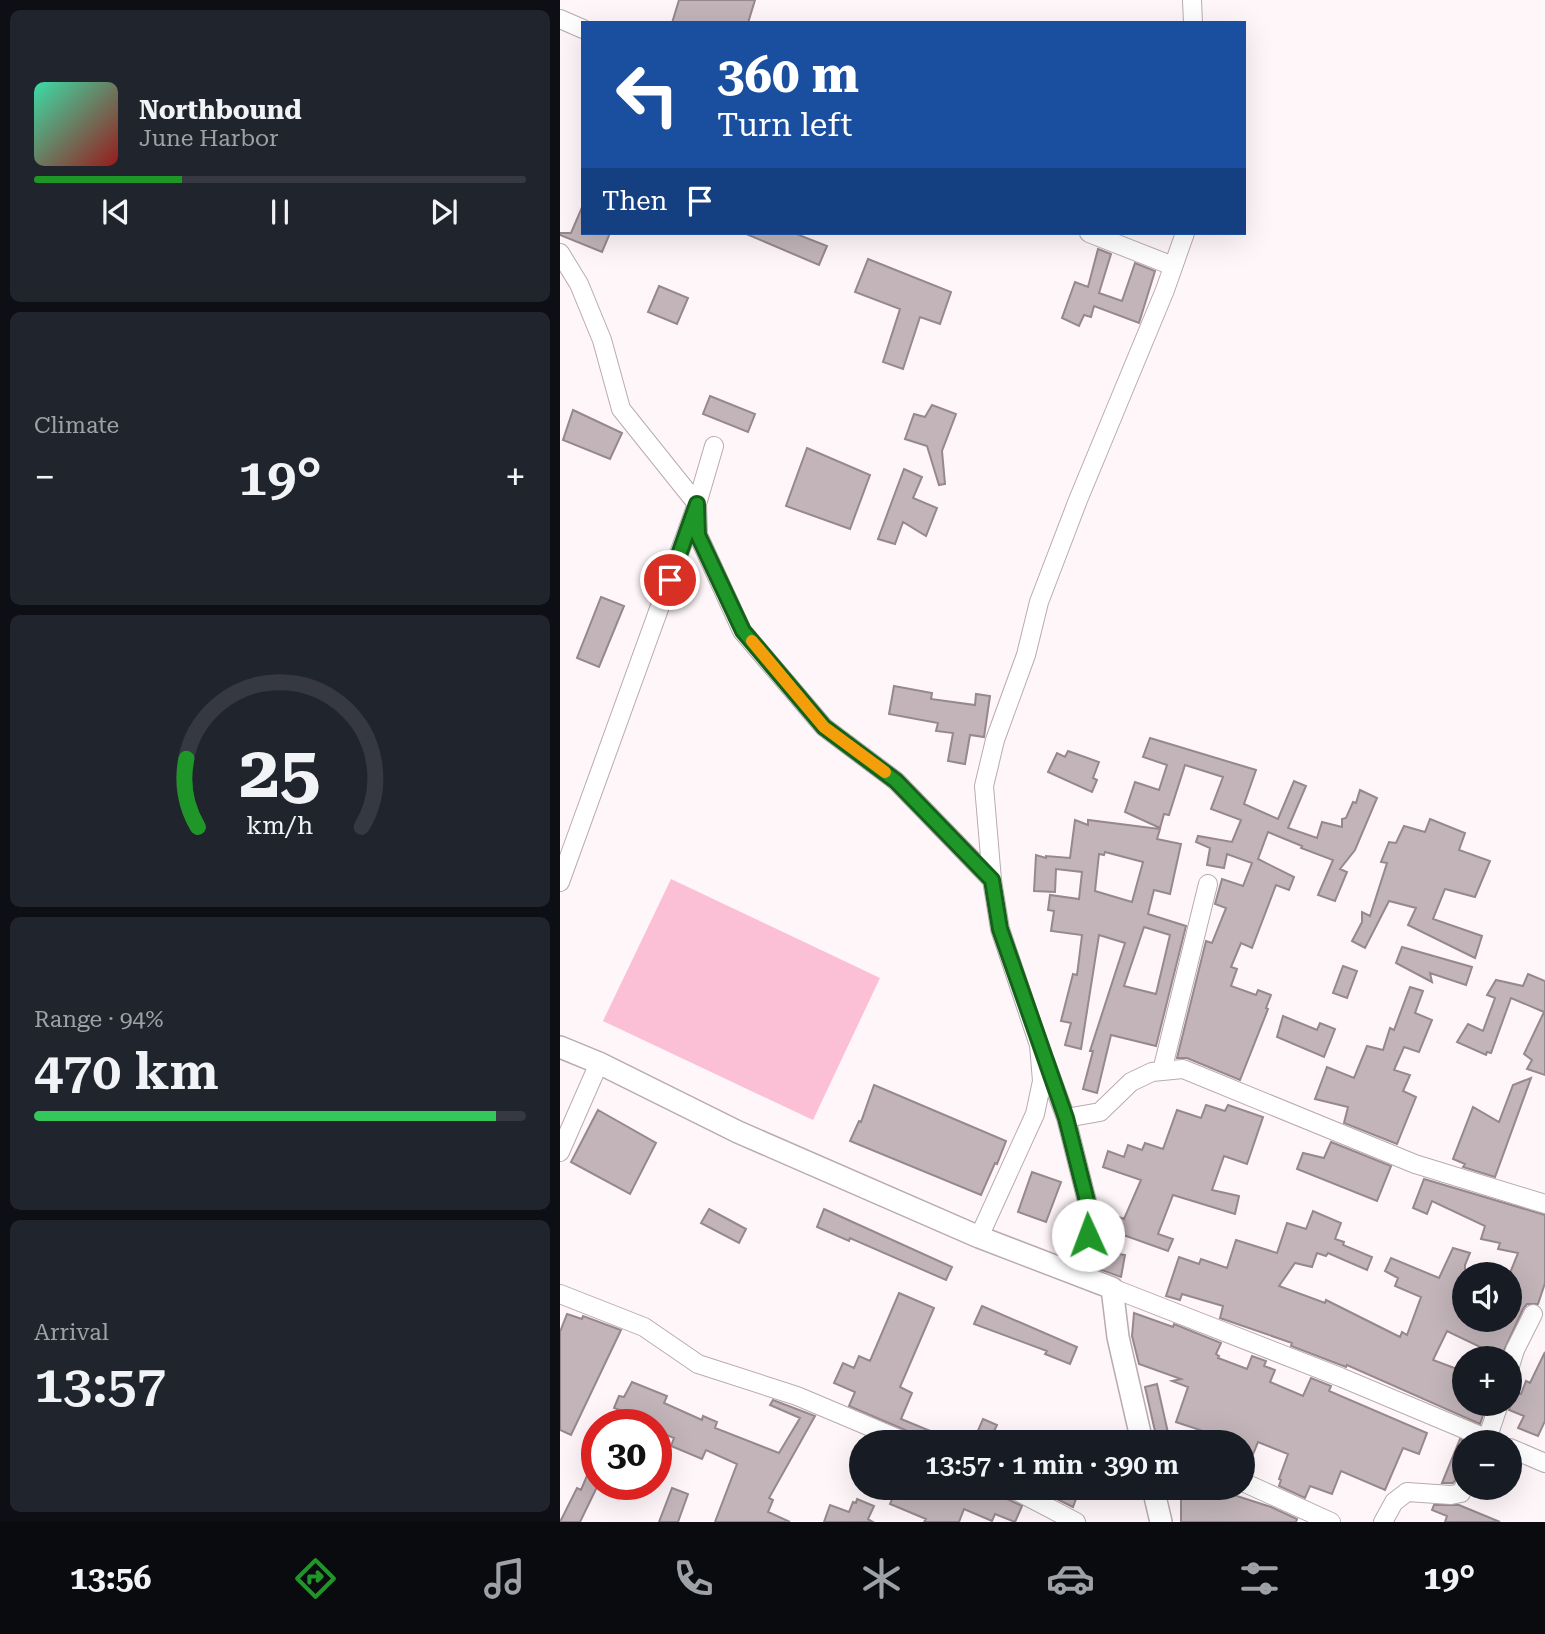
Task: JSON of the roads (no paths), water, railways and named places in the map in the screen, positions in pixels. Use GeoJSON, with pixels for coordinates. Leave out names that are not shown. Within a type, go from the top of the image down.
{"type":"FeatureCollection","features":[{"type":"Feature","properties":{"kind":"street"},"geometry":{"type":"LineString","coordinates":[[1192,0],[1193,21]]}},
{"type":"Feature","properties":{"kind":"street"},"geometry":{"type":"LineString","coordinates":[[560,19],[581,28]]}},
{"type":"Feature","properties":{"kind":"street"},"geometry":{"type":"LineString","coordinates":[[1094,235],[1173,266]]}},
{"type":"Feature","properties":{"kind":"street"},"geometry":{"type":"LineString","coordinates":[[1072,1272],[1088,1235],[1090,1213],[1066,1118],[1000,929],[992,880],[984,786],[995,740],[1026,655],[1039,602],[1184,235]]}},
{"type":"Feature","properties":{"kind":"street"},"geometry":{"type":"LineString","coordinates":[[560,253],[579,284],[602,340],[621,409],[697,504],[698,535],[743,631],[824,727],[896,781],[992,880]]}},
{"type":"Feature","properties":{"kind":"street"},"geometry":{"type":"LineString","coordinates":[[560,882],[697,504],[714,446]]}},
{"type":"Feature","properties":{"kind":"street"},"geometry":{"type":"LineString","coordinates":[[1162,1071],[1208,884]]}},
{"type":"Feature","properties":{"kind":"street"},"geometry":{"type":"LineString","coordinates":[[979,1237],[1035,1114],[1042,1081],[1039,1045]]}},
{"type":"Feature","properties":{"kind":"street"},"geometry":{"type":"LineString","coordinates":[[560,1047],[599,1063],[738,1132],[979,1237],[1340,1377],[1464,1430]]}},
{"type":"Feature","properties":{"kind":"street"},"geometry":{"type":"LineString","coordinates":[[560,1152],[599,1063]]}},
{"type":"Feature","properties":{"kind":"street"},"geometry":{"type":"LineString","coordinates":[[1066,1118],[1100,1112],[1131,1082],[1152,1072],[1183,1069],[1415,1164],[1545,1204]]}},
{"type":"Feature","properties":{"kind":"street"},"geometry":{"type":"LineString","coordinates":[[1112,1288],[1118,1337],[1139,1430]]}},
{"type":"Feature","properties":{"kind":"street"},"geometry":{"type":"LineString","coordinates":[[560,1294],[636,1323],[698,1364],[797,1396],[878,1430]]}},
{"type":"Feature","properties":{"kind":"street"},"geometry":{"type":"LineString","coordinates":[[1517,1346],[1533,1314]]}},
{"type":"Feature","properties":{"kind":"street"},"geometry":{"type":"LineString","coordinates":[[1522,1453],[1545,1463]]}},
{"type":"Feature","properties":{"kind":"street"},"geometry":{"type":"LineString","coordinates":[[1255,1488],[1331,1522]]}},
{"type":"Feature","properties":{"kind":"street"},"geometry":{"type":"LineString","coordinates":[[1383,1522],[1394,1502],[1406,1492],[1452,1495]]}},
{"type":"Feature","properties":{"kind":"street"},"geometry":{"type":"LineString","coordinates":[[1034,1500],[1076,1522]]}},
{"type":"Feature","properties":{"kind":"street"},"geometry":{"type":"LineString","coordinates":[[1156,1500],[1161,1522]]}}]}
